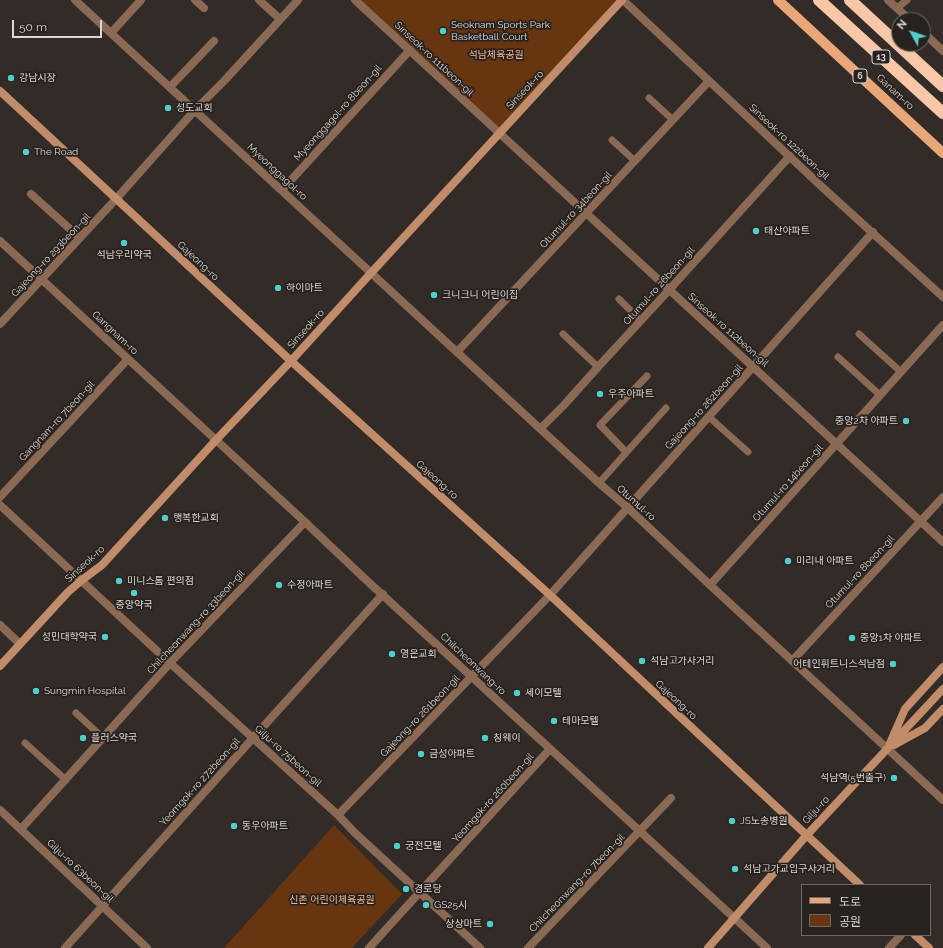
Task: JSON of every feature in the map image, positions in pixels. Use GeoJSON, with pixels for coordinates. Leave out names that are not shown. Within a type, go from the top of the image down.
{"type":"FeatureCollection","features":[{"type":"Feature","properties":{"kind":"highway","name":"13"},"geometry":{"type":"LineString","coordinates":[[819,0],[943,113]]}},
{"type":"Feature","properties":{"kind":"highway","name":"13"},"geometry":{"type":"LineString","coordinates":[[850,0],[943,86]]}},
{"type":"Feature","properties":{"kind":"main road","name":"Ganam-ro"},"geometry":{"type":"LineString","coordinates":[[778,0],[943,153]]}},
{"type":"Feature","properties":{"kind":"street","name":"Myeonggagol-ro"},"geometry":{"type":"LineString","coordinates":[[75,0],[371,273]]}},
{"type":"Feature","properties":{"kind":"street"},"geometry":{"type":"LineString","coordinates":[[111,33],[141,0]]}},
{"type":"Feature","properties":{"kind":"street"},"geometry":{"type":"LineString","coordinates":[[195,0],[204,8]]}},
{"type":"Feature","properties":{"kind":"street"},"geometry":{"type":"LineString","coordinates":[[259,0],[280,19]]}},
{"type":"Feature","properties":{"kind":"street","name":"Gajeong-ro 293beon-gil"},"geometry":{"type":"LineString","coordinates":[[0,324],[116,199],[195,110],[298,0]]}},
{"type":"Feature","properties":{"kind":"street","name":"Sinseok-ro 111beon-gil"},"geometry":{"type":"LineString","coordinates":[[355,0],[499,133]]}},
{"type":"Feature","properties":{"kind":"street","name":"Sinseok-ro 122beon-gil"},"geometry":{"type":"LineString","coordinates":[[623,0],[943,297]]}},
{"type":"Feature","properties":{"kind":"street","name":"Sinseok-ro"},"geometry":{"type":"LineString","coordinates":[[0,666],[68,592],[102,565],[623,0]]}},
{"type":"Feature","properties":{"kind":"street"},"geometry":{"type":"LineString","coordinates":[[888,0],[901,12]]}},
{"type":"Feature","properties":{"kind":"street"},"geometry":{"type":"LineString","coordinates":[[931,40],[943,51]]}},
{"type":"Feature","properties":{"kind":"street"},"geometry":{"type":"LineString","coordinates":[[170,87],[214,41]]}},
{"type":"Feature","properties":{"kind":"street","name":"Myeonggagol-ro 8beon-gil"},"geometry":{"type":"LineString","coordinates":[[282,190],[410,50]]}},
{"type":"Feature","properties":{"kind":"street","name":"Otumul-ro 34beon-gil"},"geometry":{"type":"LineString","coordinates":[[457,352],[709,81]]}},
{"type":"Feature","properties":{"kind":"street","name":"Gajeong-ro"},"geometry":{"type":"LineString","coordinates":[[0,91],[291,361],[550,595],[859,884]]}},
{"type":"Feature","properties":{"kind":"street","name":"Sinseok-ro 112beon-gil"},"geometry":{"type":"LineString","coordinates":[[499,133],[943,542]]}},
{"type":"Feature","properties":{"kind":"street","name":"Otumul-ro 26beon-gil"},"geometry":{"type":"LineString","coordinates":[[540,429],[641,321],[790,156]]}},
{"type":"Feature","properties":{"kind":"street"},"geometry":{"type":"LineString","coordinates":[[31,194],[80,238]]}},
{"type":"Feature","properties":{"kind":"street","name":"Gajeong-ro 262beon-gil"},"geometry":{"type":"LineString","coordinates":[[550,595],[873,232]]}},
{"type":"Feature","properties":{"kind":"street","name":"Gangnam-ro"},"geometry":{"type":"LineString","coordinates":[[0,241],[216,440]]}},
{"type":"Feature","properties":{"kind":"street","name":"Otumul-ro"},"geometry":{"type":"LineString","coordinates":[[371,273],[628,508],[943,800]]}},
{"type":"Feature","properties":{"kind":"street","name":"Otumul-ro 14beon-gil"},"geometry":{"type":"LineString","coordinates":[[710,585],[943,325]]}},
{"type":"Feature","properties":{"kind":"street","name":"Gangnam-ro 7beon-gil"},"geometry":{"type":"LineString","coordinates":[[0,496],[128,359]]}},
{"type":"Feature","properties":{"kind":"street","name":"Chilcheonwang-ro"},"geometry":{"type":"LineString","coordinates":[[216,440],[766,948]]}},
{"type":"Feature","properties":{"kind":"street","name":"Otumul-ro 8beon-gil"},"geometry":{"type":"LineString","coordinates":[[792,661],[943,497]]}},
{"type":"Feature","properties":{"kind":"street","name":"Gilju-ro 75beon-gil"},"geometry":{"type":"LineString","coordinates":[[0,505],[170,663],[338,815],[355,833],[480,948]]}},
{"type":"Feature","properties":{"kind":"street","name":"Chilcheonwang-ro 33beon-gil"},"geometry":{"type":"LineString","coordinates":[[21,829],[170,663],[305,522]]}},
{"type":"Feature","properties":{"kind":"street","name":"Yeomgok-ro 272beon-gil"},"geometry":{"type":"LineString","coordinates":[[65,948],[383,594]]}},
{"type":"Feature","properties":{"kind":"street","name":"Gajeong-ro 261beon-gil"},"geometry":{"type":"LineString","coordinates":[[338,815],[550,595]]}},
{"type":"Feature","properties":{"kind":"street"},"geometry":{"type":"LineString","coordinates":[[0,625],[20,644]]}},
{"type":"Feature","properties":{"kind":"street"},"geometry":{"type":"LineString","coordinates":[[888,749],[905,709],[943,667]]}},
{"type":"Feature","properties":{"kind":"street","name":"Gilju-ro"},"geometry":{"type":"LineString","coordinates":[[708,948],[806,836],[943,689]]}},
{"type":"Feature","properties":{"kind":"street"},"geometry":{"type":"LineString","coordinates":[[888,749],[925,728],[943,709]]}},
{"type":"Feature","properties":{"kind":"street","name":"Yeomgok-ro 260beon-gil"},"geometry":{"type":"LineString","coordinates":[[368,948],[550,749]]}},
{"type":"Feature","properties":{"kind":"street","name":"Chilcheonwang-ro 7beon-gil"},"geometry":{"type":"LineString","coordinates":[[528,948],[671,798]]}},
{"type":"Feature","properties":{"kind":"street","name":"Gilju-ro 63beon-gil"},"geometry":{"type":"LineString","coordinates":[[0,810],[147,948]]}},
{"type":"Feature","properties":{"kind":"street"},"geometry":{"type":"LineString","coordinates":[[889,948],[900,936]]}},
{"type":"Feature","properties":{"kind":"street"},"geometry":{"type":"LineString","coordinates":[[916,936],[929,948]]}},
{"type":"Feature","properties":{"kind":"lane"},"geometry":{"type":"LineString","coordinates":[[897,8],[907,0]]}},
{"type":"Feature","properties":{"kind":"lane"},"geometry":{"type":"LineString","coordinates":[[649,98],[673,120]]}},
{"type":"Feature","properties":{"kind":"lane"},"geometry":{"type":"LineString","coordinates":[[612,140],[635,161]]}},
{"type":"Feature","properties":{"kind":"lane"},"geometry":{"type":"LineString","coordinates":[[618,299],[641,321]]}},
{"type":"Feature","properties":{"kind":"lane"},"geometry":{"type":"LineString","coordinates":[[563,334],[598,367]]}},
{"type":"Feature","properties":{"kind":"lane"},"geometry":{"type":"LineString","coordinates":[[859,334],[901,372]]}},
{"type":"Feature","properties":{"kind":"lane"},"geometry":{"type":"LineString","coordinates":[[838,357],[880,395]]}},
{"type":"Feature","properties":{"kind":"lane"},"geometry":{"type":"LineString","coordinates":[[626,452],[600,426],[647,376]]}},
{"type":"Feature","properties":{"kind":"lane"},"geometry":{"type":"LineString","coordinates":[[599,483],[666,408]]}},
{"type":"Feature","properties":{"kind":"lane"},"geometry":{"type":"LineString","coordinates":[[709,417],[748,452]]}},
{"type":"Feature","properties":{"kind":"lane"},"geometry":{"type":"LineString","coordinates":[[76,713],[103,738]]}},
{"type":"Feature","properties":{"kind":"lane"},"geometry":{"type":"LineString","coordinates":[[25,743],[66,780]]}},
{"type":"Feature","properties":{"kind":"green space","name":"석남체육공원"},"geometry":{"type":"Polygon","coordinates":[[[355,0],[622,0],[499,133],[355,0]]]}},
{"type":"Feature","properties":{"kind":"green space","name":"신촌 어린이체육공원"},"geometry":{"type":"Polygon","coordinates":[[[334,825],[402,894],[352,948],[224,948],[334,825]]]}},
{"type":"Feature","properties":{"kind":"place","name":"Seoknam Sports Park Basketball Court"},"geometry":{"type":"Point","coordinates":[443,31]}},
{"type":"Feature","properties":{"kind":"place","name":"강남시장"},"geometry":{"type":"Point","coordinates":[11,78]}},
{"type":"Feature","properties":{"kind":"place","name":"성도교회"},"geometry":{"type":"Point","coordinates":[168,108]}},
{"type":"Feature","properties":{"kind":"place","name":"The Road"},"geometry":{"type":"Point","coordinates":[26,152]}},
{"type":"Feature","properties":{"kind":"place","name":"태산아파트"},"geometry":{"type":"Point","coordinates":[756,231]}},
{"type":"Feature","properties":{"kind":"place","name":"석남우리약국"},"geometry":{"type":"Point","coordinates":[124,243]}},
{"type":"Feature","properties":{"kind":"place","name":"하이마트"},"geometry":{"type":"Point","coordinates":[278,288]}},
{"type":"Feature","properties":{"kind":"place","name":"크니크니 어린이집"},"geometry":{"type":"Point","coordinates":[434,295]}},
{"type":"Feature","properties":{"kind":"place","name":"우주아파트"},"geometry":{"type":"Point","coordinates":[600,394]}},
{"type":"Feature","properties":{"kind":"place","name":"중앙2차 아파트"},"geometry":{"type":"Point","coordinates":[906,421]}},
{"type":"Feature","properties":{"kind":"place","name":"행복한교회"},"geometry":{"type":"Point","coordinates":[165,518]}},
{"type":"Feature","properties":{"kind":"place","name":"미리내 아파트"},"geometry":{"type":"Point","coordinates":[788,561]}},
{"type":"Feature","properties":{"kind":"place","name":"미니스톰 편의점"},"geometry":{"type":"Point","coordinates":[119,581]}},
{"type":"Feature","properties":{"kind":"place","name":"수정아파트"},"geometry":{"type":"Point","coordinates":[279,585]}},
{"type":"Feature","properties":{"kind":"place","name":"중앙약국"},"geometry":{"type":"Point","coordinates":[134,593]}},
{"type":"Feature","properties":{"kind":"place","name":"성민대학약국"},"geometry":{"type":"Point","coordinates":[105,637]}},
{"type":"Feature","properties":{"kind":"place","name":"중앙1차 아파트"},"geometry":{"type":"Point","coordinates":[852,638]}},
{"type":"Feature","properties":{"kind":"place","name":"영은교회"},"geometry":{"type":"Point","coordinates":[392,654]}},
{"type":"Feature","properties":{"kind":"place","name":"석남고가사거리"},"geometry":{"type":"Point","coordinates":[642,661]}},
{"type":"Feature","properties":{"kind":"place","name":"어테인휘트니스석남점"},"geometry":{"type":"Point","coordinates":[893,664]}},
{"type":"Feature","properties":{"kind":"place","name":"Sungmin Hospital"},"geometry":{"type":"Point","coordinates":[36,691]}},
{"type":"Feature","properties":{"kind":"place","name":"세이모텔"},"geometry":{"type":"Point","coordinates":[517,693]}},
{"type":"Feature","properties":{"kind":"place","name":"테마모텔"},"geometry":{"type":"Point","coordinates":[554,721]}},
{"type":"Feature","properties":{"kind":"place","name":"플러스약국"},"geometry":{"type":"Point","coordinates":[83,738]}},
{"type":"Feature","properties":{"kind":"place","name":"칭웨이"},"geometry":{"type":"Point","coordinates":[485,738]}},
{"type":"Feature","properties":{"kind":"place","name":"금성아파트"},"geometry":{"type":"Point","coordinates":[421,754]}},
{"type":"Feature","properties":{"kind":"place","name":"석남역(5번출구)"},"geometry":{"type":"Point","coordinates":[894,778]}},
{"type":"Feature","properties":{"kind":"place","name":"JS노송병원"},"geometry":{"type":"Point","coordinates":[732,821]}},
{"type":"Feature","properties":{"kind":"place","name":"동우아파트"},"geometry":{"type":"Point","coordinates":[234,826]}},
{"type":"Feature","properties":{"kind":"place","name":"궁전모텔"},"geometry":{"type":"Point","coordinates":[397,846]}},
{"type":"Feature","properties":{"kind":"place","name":"석남고가교입구사거리"},"geometry":{"type":"Point","coordinates":[735,869]}},
{"type":"Feature","properties":{"kind":"place","name":"경로당"},"geometry":{"type":"Point","coordinates":[406,889]}},
{"type":"Feature","properties":{"kind":"place","name":"GS25시"},"geometry":{"type":"Point","coordinates":[426,905]}},
{"type":"Feature","properties":{"kind":"place","name":"상상마트"},"geometry":{"type":"Point","coordinates":[490,924]}}]}
